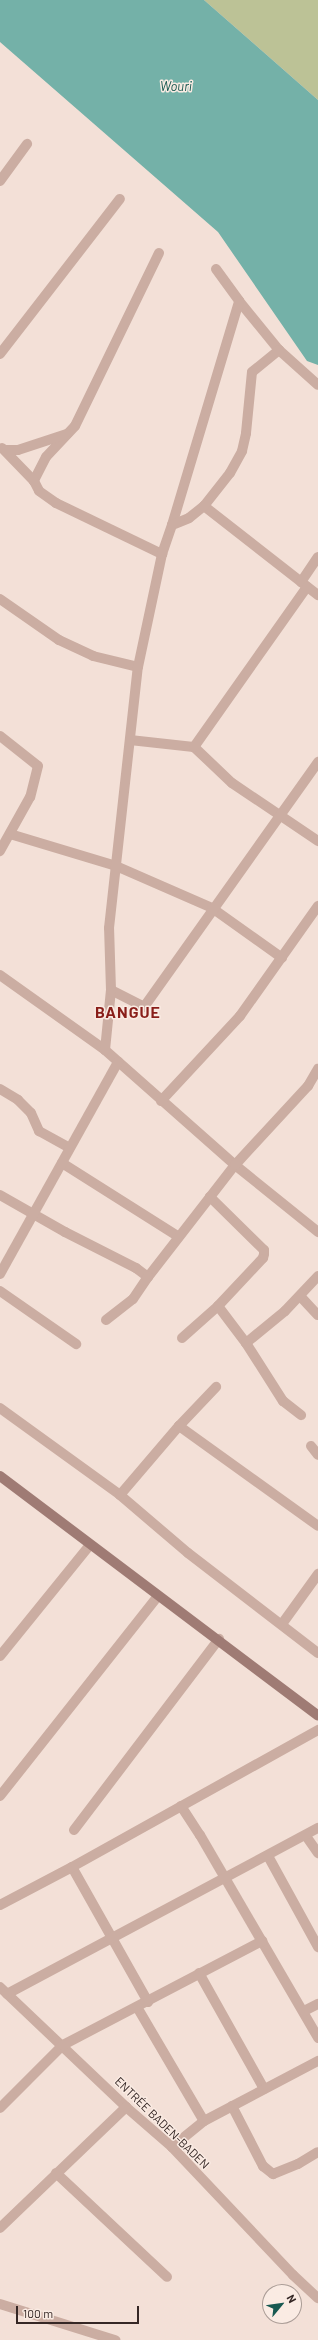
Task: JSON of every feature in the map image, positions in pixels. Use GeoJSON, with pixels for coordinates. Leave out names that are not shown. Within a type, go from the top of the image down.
{"type":"FeatureCollection","features":[{"type":"Feature","properties":{"kind":"main road"},"geometry":{"type":"LineString","coordinates":[[0,1476],[158,1596],[219,1639],[318,1716]]}},
{"type":"Feature","properties":{"kind":"street"},"geometry":{"type":"LineString","coordinates":[[0,181],[27,144]]}},
{"type":"Feature","properties":{"kind":"street"},"geometry":{"type":"LineString","coordinates":[[0,354],[120,199]]}},
{"type":"Feature","properties":{"kind":"street"},"geometry":{"type":"LineString","coordinates":[[34,481],[46,456],[75,426],[159,253]]}},
{"type":"Feature","properties":{"kind":"street"},"geometry":{"type":"LineString","coordinates":[[216,269],[239,301],[279,350],[318,385]]}},
{"type":"Feature","properties":{"kind":"street"},"geometry":{"type":"LineString","coordinates":[[105,1050],[111,990],[109,928],[138,667],[162,554],[239,301]]}},
{"type":"Feature","properties":{"kind":"street"},"geometry":{"type":"LineString","coordinates":[[172,525],[189,518],[204,506],[230,474],[242,451],[246,433],[252,372],[279,350]]}},
{"type":"Feature","properties":{"kind":"street"},"geometry":{"type":"LineString","coordinates":[[2,448],[18,450],[68,434]]}},
{"type":"Feature","properties":{"kind":"street"},"geometry":{"type":"LineString","coordinates":[[2,448],[34,481],[39,492],[56,503],[162,554]]}},
{"type":"Feature","properties":{"kind":"street"},"geometry":{"type":"LineString","coordinates":[[204,506],[318,595]]}},
{"type":"Feature","properties":{"kind":"street"},"geometry":{"type":"LineString","coordinates":[[194,747],[304,584],[318,556]]}},
{"type":"Feature","properties":{"kind":"street"},"geometry":{"type":"LineString","coordinates":[[0,599],[59,640],[93,656],[138,667]]}},
{"type":"Feature","properties":{"kind":"street"},"geometry":{"type":"LineString","coordinates":[[0,736],[38,766],[30,797],[0,851]]}},
{"type":"Feature","properties":{"kind":"street"},"geometry":{"type":"LineString","coordinates":[[130,740],[194,747],[232,783],[318,841]]}},
{"type":"Feature","properties":{"kind":"street"},"geometry":{"type":"LineString","coordinates":[[111,990],[144,1007],[212,908],[281,817],[318,762]]}},
{"type":"Feature","properties":{"kind":"street"},"geometry":{"type":"LineString","coordinates":[[10,834],[116,866],[212,908],[282,958]]}},
{"type":"Feature","properties":{"kind":"street"},"geometry":{"type":"LineString","coordinates":[[161,1101],[240,1016],[318,906]]}},
{"type":"Feature","properties":{"kind":"street"},"geometry":{"type":"LineString","coordinates":[[0,975],[105,1050],[235,1165],[318,1232]]}},
{"type":"Feature","properties":{"kind":"street"},"geometry":{"type":"LineString","coordinates":[[0,1274],[118,1062]]}},
{"type":"Feature","properties":{"kind":"street"},"geometry":{"type":"LineString","coordinates":[[106,1320],[137,1296],[148,1277],[235,1165],[308,1086],[318,1069]]}},
{"type":"Feature","properties":{"kind":"street"},"geometry":{"type":"LineString","coordinates":[[0,1089],[18,1100],[31,1113],[39,1131],[70,1148]]}},
{"type":"Feature","properties":{"kind":"street"},"geometry":{"type":"LineString","coordinates":[[62,1162],[179,1237]]}},
{"type":"Feature","properties":{"kind":"street"},"geometry":{"type":"LineString","coordinates":[[0,1195],[136,1268],[148,1277]]}},
{"type":"Feature","properties":{"kind":"street"},"geometry":{"type":"LineString","coordinates":[[182,1338],[218,1306],[263,1258],[264,1254],[264,1250],[210,1197]]}},
{"type":"Feature","properties":{"kind":"street"},"geometry":{"type":"LineString","coordinates":[[246,1343],[300,1296],[318,1276]]}},
{"type":"Feature","properties":{"kind":"street"},"geometry":{"type":"LineString","coordinates":[[0,1291],[76,1344]]}},
{"type":"Feature","properties":{"kind":"street"},"geometry":{"type":"LineString","coordinates":[[300,1296],[318,1315]]}},
{"type":"Feature","properties":{"kind":"street"},"geometry":{"type":"LineString","coordinates":[[218,1306],[246,1343],[283,1401],[301,1415]]}},
{"type":"Feature","properties":{"kind":"street"},"geometry":{"type":"LineString","coordinates":[[120,1495],[179,1426],[216,1387]]}},
{"type":"Feature","properties":{"kind":"street"},"geometry":{"type":"LineString","coordinates":[[0,1408],[120,1495],[188,1553],[318,1653]]}},
{"type":"Feature","properties":{"kind":"street"},"geometry":{"type":"LineString","coordinates":[[179,1426],[318,1526]]}},
{"type":"Feature","properties":{"kind":"street"},"geometry":{"type":"LineString","coordinates":[[311,1446],[318,1455]]}},
{"type":"Feature","properties":{"kind":"street"},"geometry":{"type":"LineString","coordinates":[[0,1656],[90,1545]]}},
{"type":"Feature","properties":{"kind":"street"},"geometry":{"type":"LineString","coordinates":[[282,1624],[318,1574]]}},
{"type":"Feature","properties":{"kind":"street"},"geometry":{"type":"LineString","coordinates":[[0,1796],[158,1596]]}},
{"type":"Feature","properties":{"kind":"street"},"geometry":{"type":"LineString","coordinates":[[74,1830],[219,1639]]}},
{"type":"Feature","properties":{"kind":"street"},"geometry":{"type":"LineString","coordinates":[[0,1905],[72,1867],[318,1730]]}},
{"type":"Feature","properties":{"kind":"street"},"geometry":{"type":"LineString","coordinates":[[181,1806],[318,2038]]}},
{"type":"Feature","properties":{"kind":"street"},"geometry":{"type":"LineString","coordinates":[[4,1991],[113,1939],[306,1836],[318,1828]]}},
{"type":"Feature","properties":{"kind":"street"},"geometry":{"type":"LineString","coordinates":[[306,1836],[318,1853]]}},
{"type":"Feature","properties":{"kind":"street"},"geometry":{"type":"LineString","coordinates":[[268,1856],[318,1947]]}},
{"type":"Feature","properties":{"kind":"street"},"geometry":{"type":"LineString","coordinates":[[72,1867],[148,2002]]}},
{"type":"Feature","properties":{"kind":"street"},"geometry":{"type":"LineString","coordinates":[[0,2108],[63,2045],[148,2002],[199,1973],[262,1941]]}},
{"type":"Feature","properties":{"kind":"street"},"geometry":{"type":"LineString","coordinates":[[199,1973],[264,2089]]}},
{"type":"Feature","properties":{"kind":"street","name":"ENTRÉE BADEN-BADEN"},"geometry":{"type":"LineString","coordinates":[[4,1991],[63,2045],[126,2107],[172,2146],[292,2275],[318,2298]]}},
{"type":"Feature","properties":{"kind":"street"},"geometry":{"type":"LineString","coordinates":[[304,2012],[318,2004]]}},
{"type":"Feature","properties":{"kind":"street"},"geometry":{"type":"LineString","coordinates":[[137,2007],[204,2121]]}},
{"type":"Feature","properties":{"kind":"street"},"geometry":{"type":"LineString","coordinates":[[172,2146],[204,2121],[318,2061]]}},
{"type":"Feature","properties":{"kind":"street"},"geometry":{"type":"LineString","coordinates":[[232,2106],[263,2166],[273,2174],[298,2164],[318,2152]]}},
{"type":"Feature","properties":{"kind":"street"},"geometry":{"type":"LineString","coordinates":[[0,2228],[126,2107]]}},
{"type":"Feature","properties":{"kind":"street"},"geometry":{"type":"LineString","coordinates":[[56,2173],[167,2277]]}},
{"type":"Feature","properties":{"kind":"street"},"geometry":{"type":"LineString","coordinates":[[0,2304],[115,2340]]}},
{"type":"Feature","properties":{"kind":"green space"},"geometry":{"type":"Polygon","coordinates":[[[204,0],[318,0],[318,100],[204,0]]]}},
{"type":"Feature","properties":{"kind":"water","name":"Wouri"},"geometry":{"type":"Polygon","coordinates":[[[0,0],[204,0],[318,100],[318,365],[307,361],[218,232],[0,42],[0,0]]]}},
{"type":"Feature","properties":{"kind":"district","name":"BANGUE"},"geometry":{"type":"Point","coordinates":[128,1012]}}]}
